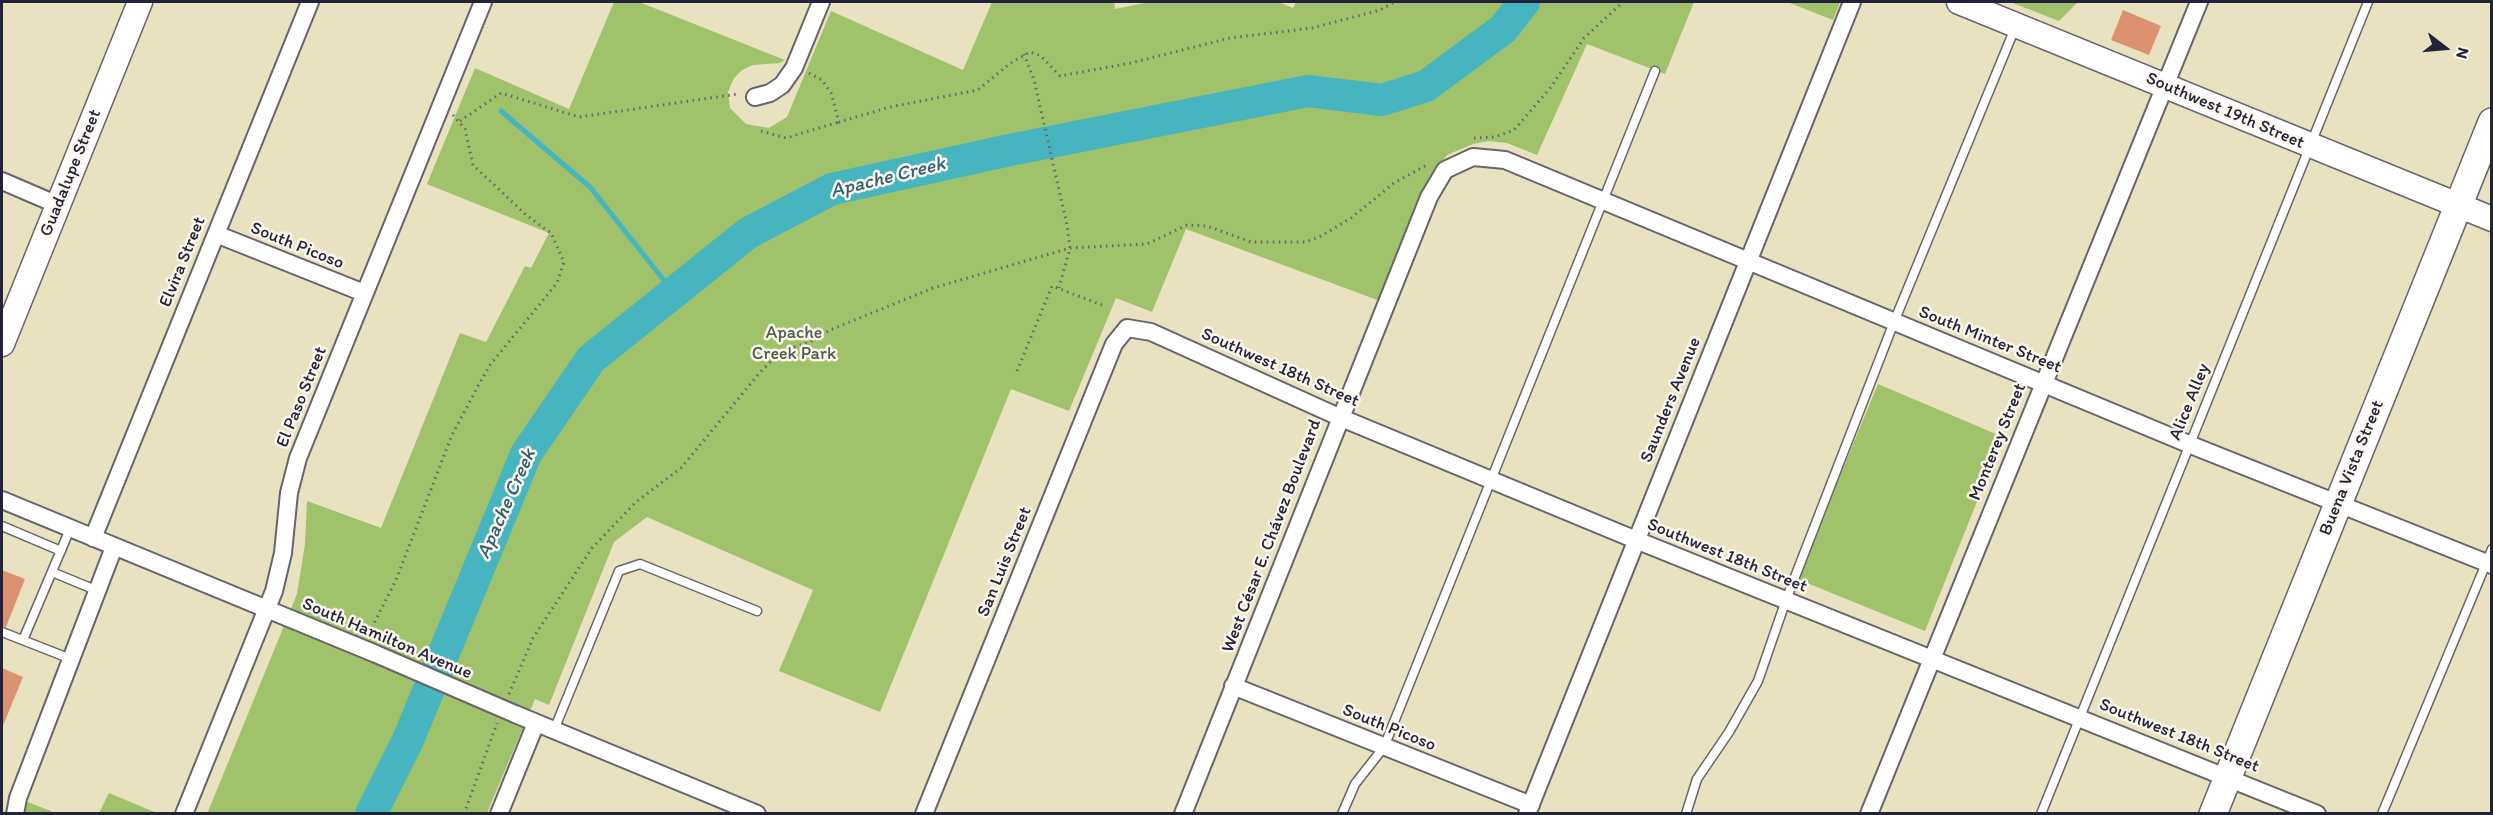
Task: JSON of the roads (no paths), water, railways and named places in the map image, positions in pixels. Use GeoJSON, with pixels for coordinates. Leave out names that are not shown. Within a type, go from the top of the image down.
{"type":"FeatureCollection","features":[{"type":"Feature","properties":{"kind":"main road","name":"Buena Vista Street"},"geometry":{"type":"LineString","coordinates":[[2213,813],[2492,122]]}},
{"type":"Feature","properties":{"kind":"street","name":"Guadalupe Street"},"geometry":{"type":"LineString","coordinates":[[2,344],[140,2]]}},
{"type":"Feature","properties":{"kind":"street","name":"Elvira Street"},"geometry":{"type":"LineString","coordinates":[[93,538],[310,2]]}},
{"type":"Feature","properties":{"kind":"street","name":"El Paso Street"},"geometry":{"type":"LineString","coordinates":[[184,813],[267,610],[283,553],[289,493],[298,458],[483,2]]}},
{"type":"Feature","properties":{"kind":"street"},"geometry":{"type":"LineString","coordinates":[[755,97],[770,93],[782,85],[794,68],[821,2]]}},
{"type":"Feature","properties":{"kind":"street","name":"Saunders Avenue"},"geometry":{"type":"LineString","coordinates":[[1529,809],[1852,2]]}},
{"type":"Feature","properties":{"kind":"street","name":"Southwest 19th Street"},"geometry":{"type":"LineString","coordinates":[[1959,2],[2492,219]]}},
{"type":"Feature","properties":{"kind":"street","name":"Monterey Street"},"geometry":{"type":"LineString","coordinates":[[1869,813],[2199,2]]}},
{"type":"Feature","properties":{"kind":"street","name":"South Minter Street"},"geometry":{"type":"LineString","coordinates":[[1473,157],[1505,160],[2191,445],[2338,503],[2490,559]]}},
{"type":"Feature","properties":{"kind":"street","name":"West César E. Chávez Boulevard"},"geometry":{"type":"LineString","coordinates":[[1184,813],[1339,417],[1433,188],[1445,170],[1473,157]]}},
{"type":"Feature","properties":{"kind":"street"},"geometry":{"type":"LineString","coordinates":[[2,181],[58,205]]}},
{"type":"Feature","properties":{"kind":"street","name":"South Picoso"},"geometry":{"type":"LineString","coordinates":[[216,234],[364,293]]}},
{"type":"Feature","properties":{"kind":"street","name":"Southwest 18th Street"},"geometry":{"type":"LineString","coordinates":[[1127,328],[1151,332],[1339,417],[1636,540],[2317,813]]}},
{"type":"Feature","properties":{"kind":"street","name":"San Luis Street"},"geometry":{"type":"LineString","coordinates":[[924,813],[1114,344],[1127,328]]}},
{"type":"Feature","properties":{"kind":"street","name":"South Hamilton Avenue"},"geometry":{"type":"LineString","coordinates":[[2,500],[267,610],[511,707],[536,723],[757,813]]}},
{"type":"Feature","properties":{"kind":"street"},"geometry":{"type":"LineString","coordinates":[[15,813],[18,798],[114,547]]}},
{"type":"Feature","properties":{"kind":"street","name":"South Picoso"},"geometry":{"type":"LineString","coordinates":[[1233,686],[1529,809]]}},
{"type":"Feature","properties":{"kind":"street"},"geometry":{"type":"LineString","coordinates":[[499,813],[536,723]]}},
{"type":"Feature","properties":{"kind":"lane","name":"Alice Alley"},"geometry":{"type":"LineString","coordinates":[[2041,813],[2368,2]]}},
{"type":"Feature","properties":{"kind":"lane"},"geometry":{"type":"LineString","coordinates":[[1686,813],[1697,779],[1729,732],[1758,681],[1786,600],[1894,322],[2016,25]]}},
{"type":"Feature","properties":{"kind":"lane"},"geometry":{"type":"LineString","coordinates":[[1342,813],[1355,784],[1384,747],[1489,479],[1655,71]]}},
{"type":"Feature","properties":{"kind":"lane"},"geometry":{"type":"LineString","coordinates":[[2,526],[61,550]]}},
{"type":"Feature","properties":{"kind":"lane"},"geometry":{"type":"LineString","coordinates":[[23,640],[70,528]]}},
{"type":"Feature","properties":{"kind":"lane"},"geometry":{"type":"LineString","coordinates":[[2382,813],[2490,559]]}},
{"type":"Feature","properties":{"kind":"lane"},"geometry":{"type":"LineString","coordinates":[[554,730],[619,571],[640,564],[757,611]]}},
{"type":"Feature","properties":{"kind":"lane"},"geometry":{"type":"LineString","coordinates":[[52,572],[98,591]]}},
{"type":"Feature","properties":{"kind":"lane"},"geometry":{"type":"LineString","coordinates":[[2,632],[71,659]]}},
{"type":"Feature","properties":{"kind":"waterway","name":"Apache Creek"},"geometry":{"type":"LineString","coordinates":[[371,814],[408,740],[526,454],[591,359],[748,233],[832,189],[1010,150],[1308,91],[1382,100],[1426,86],[1503,29],[1524,2]]}},
{"type":"Feature","properties":{"kind":"waterway"},"geometry":{"type":"LineString","coordinates":[[501,111],[590,187],[674,293]]}},
{"type":"Feature","properties":{"kind":"park label","name":"Apache Creek Park"},"geometry":{"type":"Point","coordinates":[794,343]}}]}
